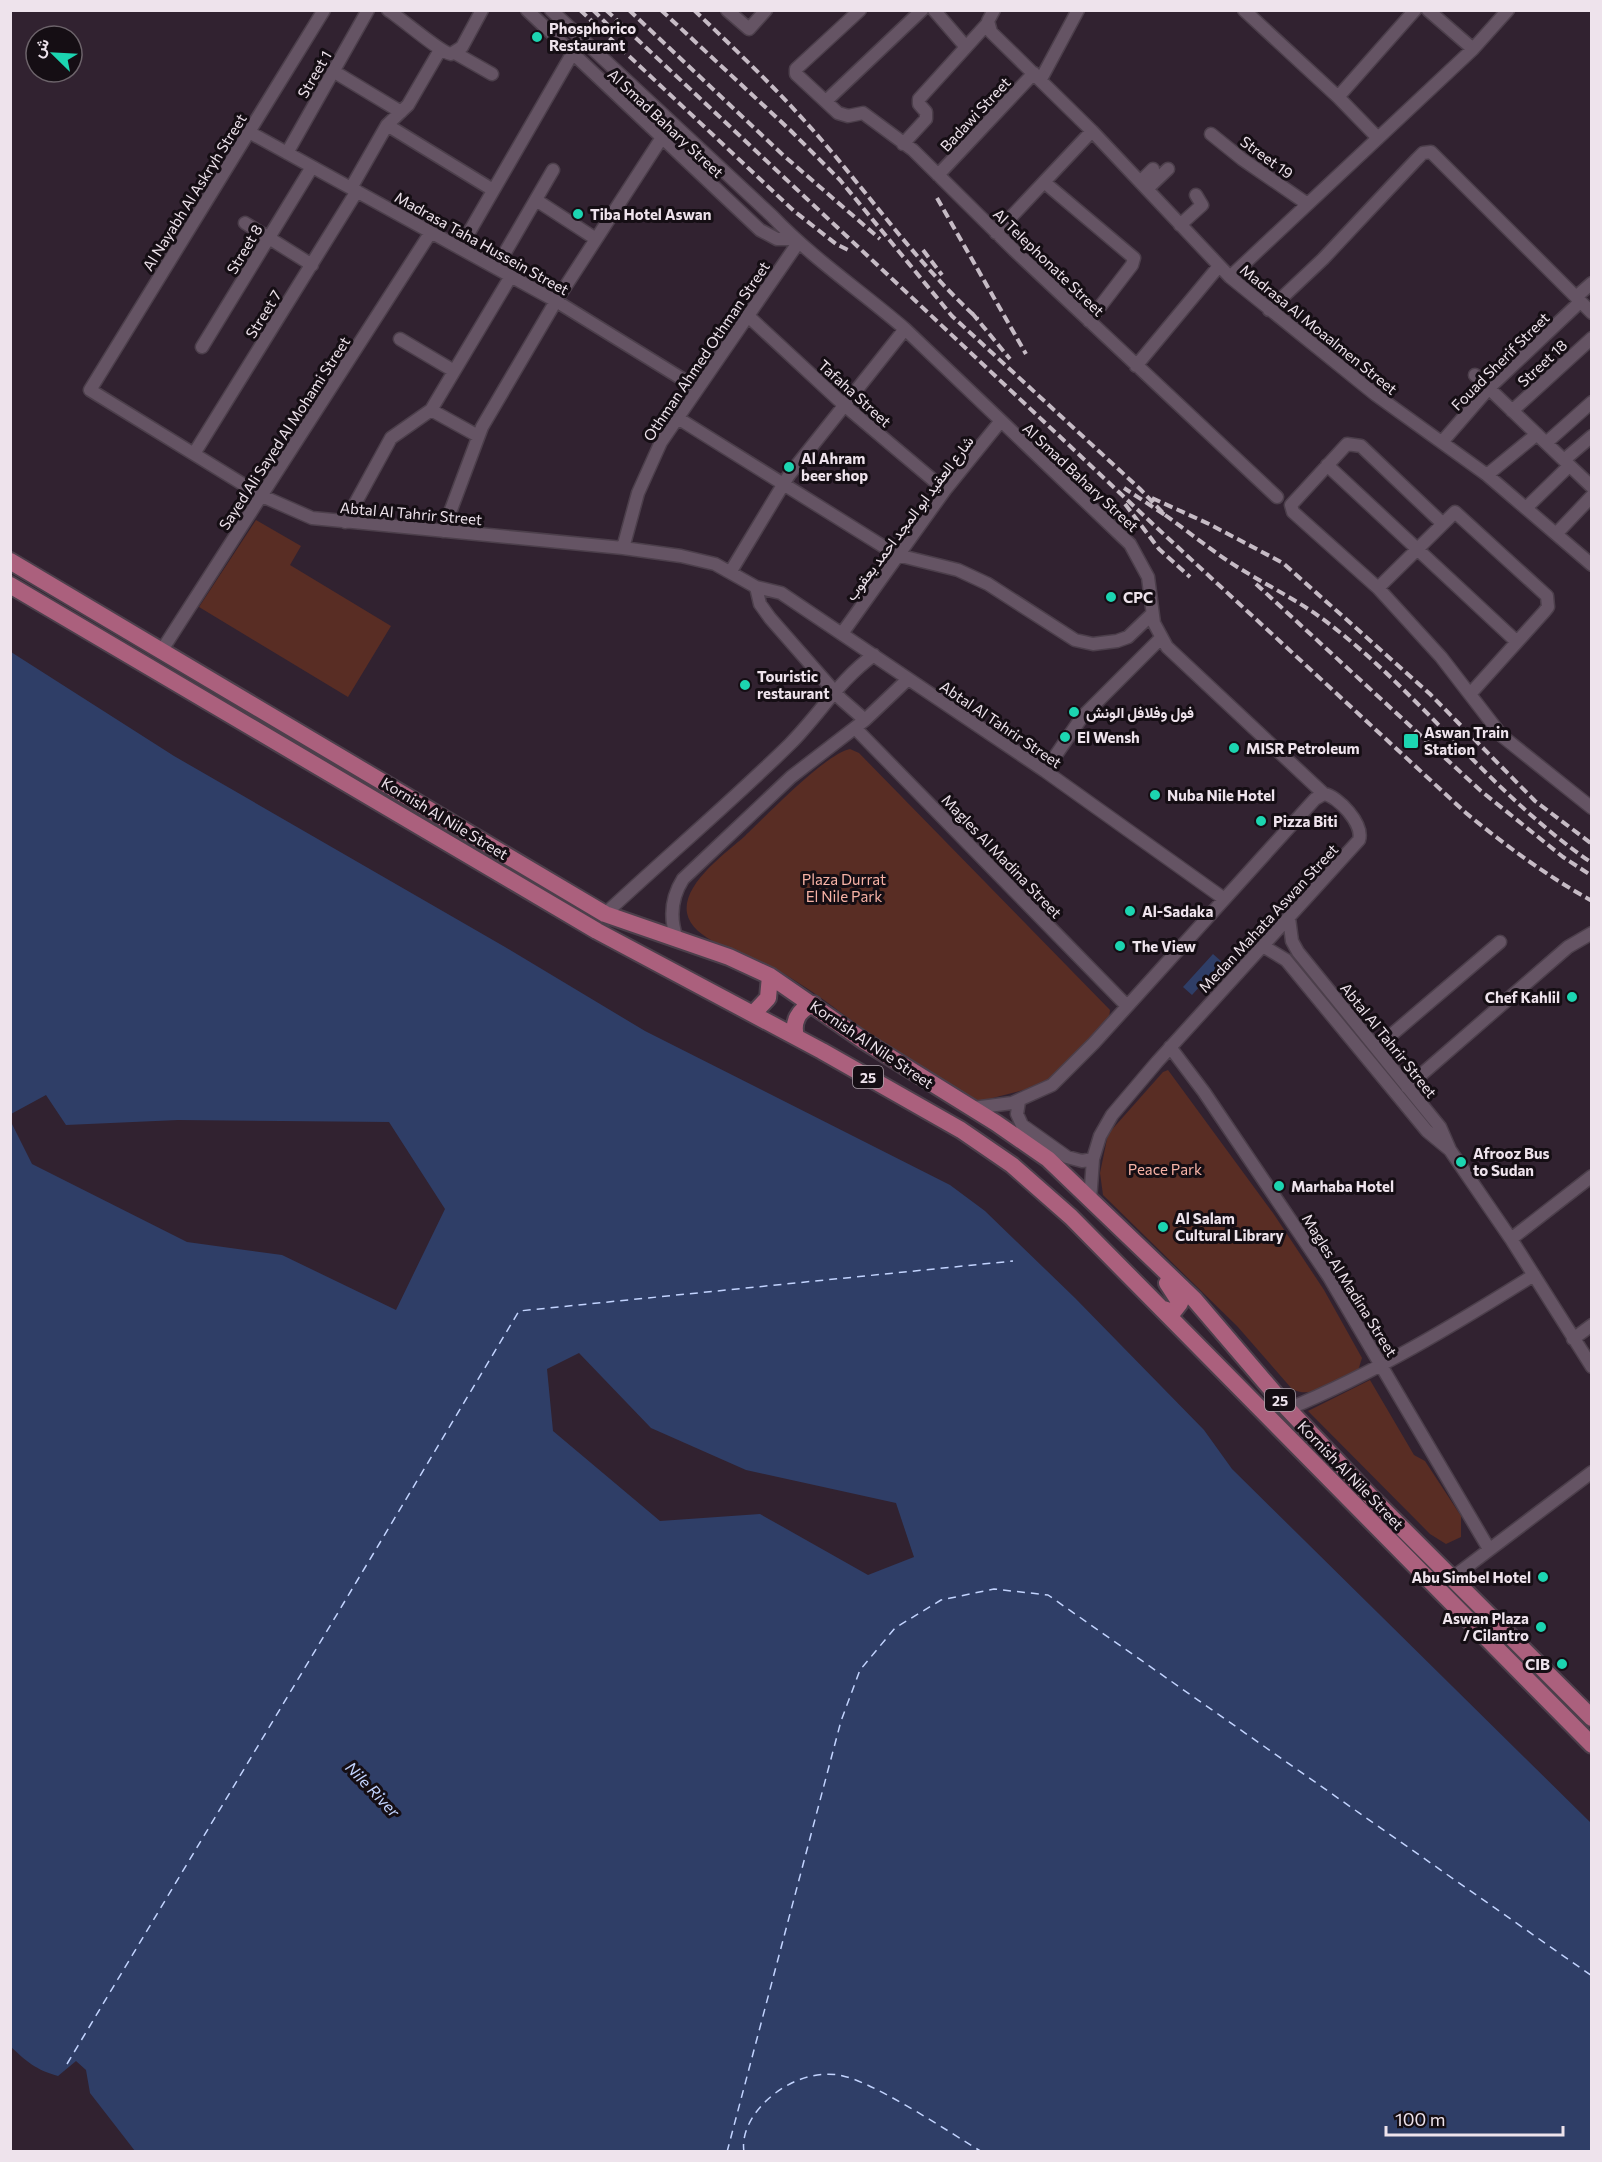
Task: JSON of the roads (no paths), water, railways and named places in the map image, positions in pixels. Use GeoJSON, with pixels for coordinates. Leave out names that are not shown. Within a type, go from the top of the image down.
{"type":"FeatureCollection","features":[{"type":"Feature","properties":{"kind":"main road","name":"Kornish Al Nile Street"},"geometry":{"type":"LineString","coordinates":[[10,561],[605,914],[724,955],[770,976],[893,1060],[973,1108],[1048,1159],[1208,1314],[1288,1409],[1592,1718]]}},
{"type":"Feature","properties":{"kind":"main road","name":"Kornish Al Nile Street"},"geometry":{"type":"LineString","coordinates":[[10,585],[597,931],[753,1014],[961,1130],[1012,1165],[1052,1198],[1592,1745]]}},
{"type":"Feature","properties":{"kind":"main road"},"geometry":{"type":"LineString","coordinates":[[753,1014],[768,998],[770,976]]}},
{"type":"Feature","properties":{"kind":"main road"},"geometry":{"type":"LineString","coordinates":[[795,1037],[794,1026],[798,1015],[813,1004]]}},
{"type":"Feature","properties":{"kind":"main road"},"geometry":{"type":"LineString","coordinates":[[1163,1309],[1173,1312],[1180,1303],[1165,1280],[1164,1271]]}},
{"type":"Feature","properties":{"kind":"street","name":"Al Nayabh Al Askryh Street"},"geometry":{"type":"LineString","coordinates":[[90,390],[324,10]]}},
{"type":"Feature","properties":{"kind":"street","name":"Street 1"},"geometry":{"type":"LineString","coordinates":[[287,153],[368,10]]}},
{"type":"Feature","properties":{"kind":"street"},"geometry":{"type":"LineString","coordinates":[[388,10],[424,34],[447,54],[455,53],[462,47],[482,10]]}},
{"type":"Feature","properties":{"kind":"street","name":"Al Smad Bahary Street"},"geometry":{"type":"LineString","coordinates":[[527,10],[660,139],[760,230],[777,239],[796,241]]}},
{"type":"Feature","properties":{"kind":"street","name":"Al Smad Bahary Street"},"geometry":{"type":"LineString","coordinates":[[551,10],[796,241],[868,296],[905,329],[1130,544],[1148,577],[1152,614],[1160,639],[1324,794]]}},
{"type":"Feature","properties":{"kind":"street"},"geometry":{"type":"LineString","coordinates":[[727,10],[746,28],[751,27],[766,10]]}},
{"type":"Feature","properties":{"kind":"street","name":"Al Telephonate Street"},"geometry":{"type":"LineString","coordinates":[[860,10],[796,69],[796,74],[842,114],[863,113],[903,144],[1136,366],[1277,496]]}},
{"type":"Feature","properties":{"kind":"street"},"geometry":{"type":"LineString","coordinates":[[826,101],[922,10]]}},
{"type":"Feature","properties":{"kind":"street"},"geometry":{"type":"LineString","coordinates":[[934,10],[966,47]]}},
{"type":"Feature","properties":{"kind":"street"},"geometry":{"type":"LineString","coordinates":[[903,144],[926,118],[926,112],[919,104],[919,99],[987,24],[994,10]]}},
{"type":"Feature","properties":{"kind":"street","name":"Badawi Street"},"geometry":{"type":"LineString","coordinates":[[938,175],[1038,76],[1078,10]]}},
{"type":"Feature","properties":{"kind":"street"},"geometry":{"type":"LineString","coordinates":[[1244,10],[1338,97],[1378,138]]}},
{"type":"Feature","properties":{"kind":"street"},"geometry":{"type":"LineString","coordinates":[[1338,97],[1415,10]]}},
{"type":"Feature","properties":{"kind":"street"},"geometry":{"type":"LineString","coordinates":[[1428,10],[1473,49]]}},
{"type":"Feature","properties":{"kind":"street"},"geometry":{"type":"LineString","coordinates":[[1230,277],[1306,203],[1473,49],[1505,12]]}},
{"type":"Feature","properties":{"kind":"street","name":"Madrasa Al Moaalmen Street"},"geometry":{"type":"LineString","coordinates":[[987,24],[991,32],[1092,131],[1230,277],[1376,395],[1487,475],[1592,565]]}},
{"type":"Feature","properties":{"kind":"street"},"geometry":{"type":"LineString","coordinates":[[459,248],[581,40]]}},
{"type":"Feature","properties":{"kind":"street","name":"Street 7"},"geometry":{"type":"LineString","coordinates":[[195,452],[312,265],[387,125],[410,102],[440,50]]}},
{"type":"Feature","properties":{"kind":"street"},"geometry":{"type":"LineString","coordinates":[[455,53],[492,74]]}},
{"type":"Feature","properties":{"kind":"street"},"geometry":{"type":"LineString","coordinates":[[333,71],[401,112]]}},
{"type":"Feature","properties":{"kind":"street"},"geometry":{"type":"LineString","coordinates":[[387,125],[493,190]]}},
{"type":"Feature","properties":{"kind":"street"},"geometry":{"type":"LineString","coordinates":[[996,233],[1092,131]]}},
{"type":"Feature","properties":{"kind":"street","name":"Madrasa Taha Hussein Street"},"geometry":{"type":"LineString","coordinates":[[249,132],[556,301],[697,388]]}},
{"type":"Feature","properties":{"kind":"street","name":"Street 19"},"geometry":{"type":"LineString","coordinates":[[1211,134],[1242,159],[1306,203]]}},
{"type":"Feature","properties":{"kind":"street"},"geometry":{"type":"LineString","coordinates":[[443,531],[477,436],[556,301],[660,139]]}},
{"type":"Feature","properties":{"kind":"street"},"geometry":{"type":"LineString","coordinates":[[1269,310],[1323,259],[1417,159],[1427,152],[1434,153],[1592,314]]}},
{"type":"Feature","properties":{"kind":"street","name":"Street 8"},"geometry":{"type":"LineString","coordinates":[[202,347],[312,167]]}},
{"type":"Feature","properties":{"kind":"street"},"geometry":{"type":"LineString","coordinates":[[1144,186],[1153,169]]}},
{"type":"Feature","properties":{"kind":"street"},"geometry":{"type":"LineString","coordinates":[[1144,186],[1168,169]]}},
{"type":"Feature","properties":{"kind":"street"},"geometry":{"type":"LineString","coordinates":[[496,268],[553,170]]}},
{"type":"Feature","properties":{"kind":"street"},"geometry":{"type":"LineString","coordinates":[[1044,182],[1134,258],[1132,265],[1089,321]]}},
{"type":"Feature","properties":{"kind":"street"},"geometry":{"type":"LineString","coordinates":[[1180,225],[1202,205],[1196,195]]}},
{"type":"Feature","properties":{"kind":"street"},"geometry":{"type":"LineString","coordinates":[[536,200],[596,239]]}},
{"type":"Feature","properties":{"kind":"street"},"geometry":{"type":"LineString","coordinates":[[245,223],[312,265]]}},
{"type":"Feature","properties":{"kind":"street","name":"Sayed Ali Sayed Al Mohami Street"},"geometry":{"type":"LineString","coordinates":[[162,650],[431,232]]}},
{"type":"Feature","properties":{"kind":"street","name":"Othman Ahmed Othman Street"},"geometry":{"type":"LineString","coordinates":[[623,548],[638,493],[653,458],[676,417],[796,241]]}},
{"type":"Feature","properties":{"kind":"street"},"geometry":{"type":"LineString","coordinates":[[1136,366],[1219,266]]}},
{"type":"Feature","properties":{"kind":"street"},"geometry":{"type":"LineString","coordinates":[[345,522],[391,438],[430,410],[511,276]]}},
{"type":"Feature","properties":{"kind":"street","name":"Fouad Sherif Street"},"geometry":{"type":"LineString","coordinates":[[1442,442],[1489,388],[1578,300],[1592,283]]}},
{"type":"Feature","properties":{"kind":"street","name":"Tafaha Street"},"geometry":{"type":"LineString","coordinates":[[747,315],[843,404],[945,490]]}},
{"type":"Feature","properties":{"kind":"street"},"geometry":{"type":"LineString","coordinates":[[731,571],[783,485],[843,404],[905,329]]}},
{"type":"Feature","properties":{"kind":"street","name":"Street 18"},"geometry":{"type":"LineString","coordinates":[[1512,411],[1592,338]]}},
{"type":"Feature","properties":{"kind":"street"},"geometry":{"type":"LineString","coordinates":[[400,339],[454,371]]}},
{"type":"Feature","properties":{"kind":"street"},"geometry":{"type":"LineString","coordinates":[[1474,375],[1592,487]]}},
{"type":"Feature","properties":{"kind":"street","name":"Abtal Al Tahrir Street"},"geometry":{"type":"LineString","coordinates":[[90,390],[262,495],[302,515],[345,522],[623,548],[698,560],[731,571],[756,587],[782,593],[843,632],[907,680],[1045,771],[1223,898]]}},
{"type":"Feature","properties":{"kind":"street"},"geometry":{"type":"LineString","coordinates":[[1487,475],[1592,402]]}},
{"type":"Feature","properties":{"kind":"street"},"geometry":{"type":"LineString","coordinates":[[430,410],[477,436]]}},
{"type":"Feature","properties":{"kind":"street"},"geometry":{"type":"LineString","coordinates":[[676,417],[897,555],[958,570],[988,584],[1059,632],[1075,640],[1093,644],[1128,637],[1152,614]]}},
{"type":"Feature","properties":{"kind":"street","name":"شارع العقيد ابو المجد احمد يعقوب"},"geometry":{"type":"LineString","coordinates":[[843,632],[945,490],[1000,422]]}},
{"type":"Feature","properties":{"kind":"street"},"geometry":{"type":"LineString","coordinates":[[1526,508],[1592,436]]}},
{"type":"Feature","properties":{"kind":"street"},"geometry":{"type":"LineString","coordinates":[[1442,523],[1361,446],[1352,443],[1347,444],[1294,500],[1291,508],[1377,588],[1471,693],[1509,742],[1592,808]]}},
{"type":"Feature","properties":{"kind":"street"},"geometry":{"type":"LineString","coordinates":[[1327,465],[1415,550],[1517,642]]}},
{"type":"Feature","properties":{"kind":"street"},"geometry":{"type":"LineString","coordinates":[[1556,534],[1592,496]]}},
{"type":"Feature","properties":{"kind":"street"},"geometry":{"type":"LineString","coordinates":[[1377,588],[1452,513],[1457,513],[1547,596],[1548,607],[1471,693]]}},
{"type":"Feature","properties":{"kind":"street"},"geometry":{"type":"LineString","coordinates":[[756,587],[765,612],[860,724]]}},
{"type":"Feature","properties":{"kind":"street"},"geometry":{"type":"LineString","coordinates":[[1045,771],[1087,711],[1160,639]]}},
{"type":"Feature","properties":{"kind":"street"},"geometry":{"type":"LineString","coordinates":[[605,914],[792,742],[834,691],[859,666],[874,655]]}},
{"type":"Feature","properties":{"kind":"street"},"geometry":{"type":"LineString","coordinates":[[677,939],[672,911],[675,894],[683,879],[791,777],[860,724],[907,680]]}},
{"type":"Feature","properties":{"kind":"street","name":"Magles Al Madina Street"},"geometry":{"type":"LineString","coordinates":[[860,724],[1127,1006]]}},
{"type":"Feature","properties":{"kind":"street"},"geometry":{"type":"LineString","coordinates":[[973,1108],[1019,1101],[1052,1085],[1315,799],[1324,794]]}},
{"type":"Feature","properties":{"kind":"street","name":"Medan Mahata Aswan Street"},"geometry":{"type":"LineString","coordinates":[[1090,1201],[1093,1159],[1100,1136],[1112,1115],[1170,1047],[1356,844],[1361,834],[1358,823],[1333,797],[1324,794]]}},
{"type":"Feature","properties":{"kind":"street","name":"Abtal Al Tahrir Street"},"geometry":{"type":"LineString","coordinates":[[1288,918],[1295,947],[1440,1127],[1449,1150],[1511,1239],[1592,1367]]}},
{"type":"Feature","properties":{"kind":"street"},"geometry":{"type":"LineString","coordinates":[[1407,1087],[1587,935]]}},
{"type":"Feature","properties":{"kind":"street"},"geometry":{"type":"LineString","coordinates":[[1376,1048],[1500,942]]}},
{"type":"Feature","properties":{"kind":"street","name":"Abtal Al Tahrir Street"},"geometry":{"type":"LineString","coordinates":[[1263,946],[1286,960],[1427,1131],[1449,1150]]}},
{"type":"Feature","properties":{"kind":"street","name":"Magles Al Madina Street"},"geometry":{"type":"LineString","coordinates":[[1170,1047],[1282,1205],[1382,1366],[1489,1549]]}},
{"type":"Feature","properties":{"kind":"street"},"geometry":{"type":"LineString","coordinates":[[1019,1101],[1017,1114],[1022,1125],[1067,1157],[1077,1161],[1093,1159]]}},
{"type":"Feature","properties":{"kind":"street"},"geometry":{"type":"LineString","coordinates":[[1511,1239],[1592,1176]]}},
{"type":"Feature","properties":{"kind":"street"},"geometry":{"type":"LineString","coordinates":[[1288,1409],[1382,1366],[1534,1275]]}},
{"type":"Feature","properties":{"kind":"street"},"geometry":{"type":"LineString","coordinates":[[1573,1339],[1592,1325]]}},
{"type":"Feature","properties":{"kind":"street"},"geometry":{"type":"LineString","coordinates":[[1452,1578],[1592,1472]]}},
{"type":"Feature","properties":{"kind":"water","name":"Nile River"},"geometry":{"type":"Polygon","coordinates":[[[11,652],[174,756],[505,947],[645,1031],[950,1185],[985,1211],[1075,1298],[1204,1430],[1232,1469],[1591,1823],[1591,2151],[135,2151],[90,2093],[86,2070],[76,2061],[58,2076],[43,2071],[10,2046],[11,1122],[32,1164],[187,1242],[282,1255],[396,1310],[445,1209],[389,1122],[178,1120],[66,1125],[46,1095],[11,1114],[11,652]],[[579,1353],[547,1369],[553,1431],[660,1521],[760,1514],[868,1575],[914,1557],[896,1503],[746,1470],[651,1428],[579,1353]]]}},
{"type":"Feature","properties":{"kind":"water"},"geometry":{"type":"Polygon","coordinates":[[[1213,954],[1222,962],[1192,995],[1183,987],[1213,954]]]}},
{"type":"Feature","properties":{"kind":"railway"},"geometry":{"type":"LineString","coordinates":[[580,10],[794,211],[836,244],[850,251]]}},
{"type":"Feature","properties":{"kind":"railway"},"geometry":{"type":"LineString","coordinates":[[593,10],[611,28]]}},
{"type":"Feature","properties":{"kind":"railway"},"geometry":{"type":"LineString","coordinates":[[606,10],[1156,527],[1466,813],[1527,860],[1592,901]]}},
{"type":"Feature","properties":{"kind":"railway"},"geometry":{"type":"LineString","coordinates":[[629,10],[783,155],[880,239]]}},
{"type":"Feature","properties":{"kind":"railway"},"geometry":{"type":"LineString","coordinates":[[661,10],[790,130],[840,180],[952,316],[1140,489],[1165,515],[1124,488]]}},
{"type":"Feature","properties":{"kind":"railway"},"geometry":{"type":"LineString","coordinates":[[694,10],[794,109],[917,256],[978,319]]}},
{"type":"Feature","properties":{"kind":"railway"},"geometry":{"type":"LineString","coordinates":[[937,198],[1026,354]]}},
{"type":"Feature","properties":{"kind":"railway"},"geometry":{"type":"LineString","coordinates":[[923,250],[942,275]]}},
{"type":"Feature","properties":{"kind":"railway"},"geometry":{"type":"LineString","coordinates":[[972,313],[1010,359]]}},
{"type":"Feature","properties":{"kind":"railway"},"geometry":{"type":"LineString","coordinates":[[1152,498],[1209,524],[1283,563],[1430,694],[1535,801],[1592,844]]}},
{"type":"Feature","properties":{"kind":"railway"},"geometry":{"type":"LineString","coordinates":[[1125,504],[1159,549],[1190,577]]}},
{"type":"Feature","properties":{"kind":"railway"},"geometry":{"type":"LineString","coordinates":[[1165,515],[1229,562],[1332,626],[1398,684],[1523,808],[1556,837],[1592,863]]}},
{"type":"Feature","properties":{"kind":"railway"},"geometry":{"type":"LineString","coordinates":[[1256,584],[1481,791],[1563,857],[1592,876]]}},
{"type":"Feature","properties":{"kind":"place","name":"Phosphorico Restaurant"},"geometry":{"type":"Point","coordinates":[537,37]}},
{"type":"Feature","properties":{"kind":"place","name":"Tiba Hotel Aswan"},"geometry":{"type":"Point","coordinates":[578,214]}},
{"type":"Feature","properties":{"kind":"place","name":"Al Ahram beer shop"},"geometry":{"type":"Point","coordinates":[789,467]}},
{"type":"Feature","properties":{"kind":"place","name":"CPC"},"geometry":{"type":"Point","coordinates":[1111,597]}},
{"type":"Feature","properties":{"kind":"place","name":"Touristic restaurant"},"geometry":{"type":"Point","coordinates":[745,685]}},
{"type":"Feature","properties":{"kind":"place","name":"فول وفلافل الونش"},"geometry":{"type":"Point","coordinates":[1074,712]}},
{"type":"Feature","properties":{"kind":"place","name":"El Wensh"},"geometry":{"type":"Point","coordinates":[1065,737]}},
{"type":"Feature","properties":{"kind":"place","name":"Aswan Train Station"},"geometry":{"type":"Point","coordinates":[1411,741]}},
{"type":"Feature","properties":{"kind":"place","name":"MISR Petroleum"},"geometry":{"type":"Point","coordinates":[1234,748]}},
{"type":"Feature","properties":{"kind":"place","name":"Nuba Nile Hotel"},"geometry":{"type":"Point","coordinates":[1155,795]}},
{"type":"Feature","properties":{"kind":"place","name":"Pizza Biti"},"geometry":{"type":"Point","coordinates":[1261,821]}},
{"type":"Feature","properties":{"kind":"place","name":"Al-Sadaka"},"geometry":{"type":"Point","coordinates":[1130,911]}},
{"type":"Feature","properties":{"kind":"place","name":"The View"},"geometry":{"type":"Point","coordinates":[1120,946]}},
{"type":"Feature","properties":{"kind":"place","name":"Chef Kahlil"},"geometry":{"type":"Point","coordinates":[1572,997]}},
{"type":"Feature","properties":{"kind":"place","name":"Afrooz Bus to Sudan"},"geometry":{"type":"Point","coordinates":[1461,1162]}},
{"type":"Feature","properties":{"kind":"place","name":"Marhaba Hotel"},"geometry":{"type":"Point","coordinates":[1279,1186]}},
{"type":"Feature","properties":{"kind":"place","name":"Al Salam Cultural Library"},"geometry":{"type":"Point","coordinates":[1163,1227]}},
{"type":"Feature","properties":{"kind":"place","name":"Abu Simbel Hotel"},"geometry":{"type":"Point","coordinates":[1543,1577]}},
{"type":"Feature","properties":{"kind":"place","name":"Aswan Plaza / Cilantro"},"geometry":{"type":"Point","coordinates":[1541,1627]}},
{"type":"Feature","properties":{"kind":"place","name":"CIB"},"geometry":{"type":"Point","coordinates":[1562,1664]}},
{"type":"Feature","properties":{"kind":"park label","name":"Plaza Durrat El Nile Park"},"geometry":{"type":"Point","coordinates":[844,888]}},
{"type":"Feature","properties":{"kind":"park label","name":"Peace Park"},"geometry":{"type":"Point","coordinates":[1165,1169]}}]}
